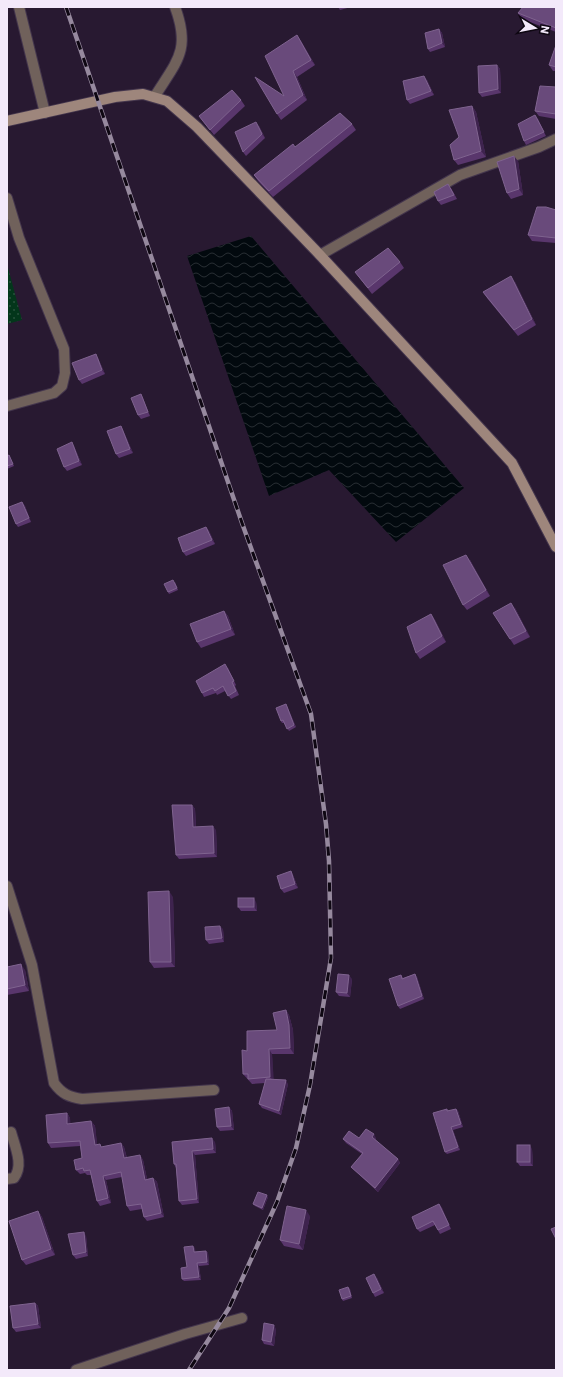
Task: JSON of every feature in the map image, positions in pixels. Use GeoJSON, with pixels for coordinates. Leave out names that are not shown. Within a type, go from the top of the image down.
{"type":"FeatureCollection","features":[{"type":"Feature","properties":{"kind":"street"},"geometry":{"type":"LineString","coordinates":[[19,7],[44,113]]}},
{"type":"Feature","properties":{"kind":"street"},"geometry":{"type":"LineString","coordinates":[[155,96],[179,58],[182,46],[182,25],[176,7]]}},
{"type":"Feature","properties":{"kind":"street"},"geometry":{"type":"LineString","coordinates":[[7,121],[115,97],[143,94],[155,96],[167,101],[197,127],[320,255],[512,462],[556,547]]}},
{"type":"Feature","properties":{"kind":"street"},"geometry":{"type":"LineString","coordinates":[[320,255],[460,175],[538,147],[556,138]]}},
{"type":"Feature","properties":{"kind":"street"},"geometry":{"type":"LineString","coordinates":[[7,198],[19,238],[64,349],[65,373],[62,386],[54,393],[7,406]]}},
{"type":"Feature","properties":{"kind":"street"},"geometry":{"type":"LineString","coordinates":[[7,886],[32,965],[54,1083],[60,1091],[68,1096],[82,1099],[214,1090]]}},
{"type":"Feature","properties":{"kind":"street"},"geometry":{"type":"LineString","coordinates":[[7,1179],[14,1178],[17,1174],[19,1165],[11,1132]]}},
{"type":"Feature","properties":{"kind":"street"},"geometry":{"type":"LineString","coordinates":[[76,1370],[185,1334],[242,1318]]}},
{"type":"Feature","properties":{"kind":"green space"},"geometry":{"type":"Polygon","coordinates":[[[7,264],[22,320],[7,324],[7,264]]]}},
{"type":"Feature","properties":{"kind":"water"},"geometry":{"type":"Polygon","coordinates":[[[251,236],[464,488],[396,542],[329,470],[269,496],[187,256],[251,236]]]}},
{"type":"Feature","properties":{"kind":"building"},"geometry":{"type":"Polygon","coordinates":[[[523,7],[556,7],[556,28],[518,13],[523,7]]]}},
{"type":"Feature","properties":{"kind":"building"},"geometry":{"type":"Polygon","coordinates":[[[439,29],[442,43],[428,49],[425,33],[439,29]]]}},
{"type":"Feature","properties":{"kind":"building"},"geometry":{"type":"Polygon","coordinates":[[[297,35],[311,60],[293,71],[303,95],[277,114],[255,77],[284,96],[265,56],[297,35]]]}},
{"type":"Feature","properties":{"kind":"building"},"geometry":{"type":"Polygon","coordinates":[[[556,45],[556,67],[549,65],[556,45]]]}},
{"type":"Feature","properties":{"kind":"building"},"geometry":{"type":"Polygon","coordinates":[[[497,65],[498,89],[479,93],[478,66],[497,65]]]}},
{"type":"Feature","properties":{"kind":"building"},"geometry":{"type":"Polygon","coordinates":[[[424,76],[431,91],[407,100],[403,81],[424,76]]]}},
{"type":"Feature","properties":{"kind":"building"},"geometry":{"type":"Polygon","coordinates":[[[540,86],[556,87],[556,114],[535,111],[540,86]]]}},
{"type":"Feature","properties":{"kind":"building"},"geometry":{"type":"Polygon","coordinates":[[[232,90],[241,100],[210,130],[199,116],[232,90]]]}},
{"type":"Feature","properties":{"kind":"building"},"geometry":{"type":"Polygon","coordinates":[[[472,106],[481,151],[454,160],[450,145],[459,137],[449,110],[472,106]]]}},
{"type":"Feature","properties":{"kind":"building"},"geometry":{"type":"Polygon","coordinates":[[[340,113],[352,124],[269,191],[254,175],[293,144],[295,147],[340,113]]]}},
{"type":"Feature","properties":{"kind":"building"},"geometry":{"type":"Polygon","coordinates":[[[535,115],[544,132],[524,141],[518,124],[535,115]]]}},
{"type":"Feature","properties":{"kind":"building"},"geometry":{"type":"Polygon","coordinates":[[[256,122],[262,134],[243,152],[235,132],[256,122]]]}},
{"type":"Feature","properties":{"kind":"building"},"geometry":{"type":"Polygon","coordinates":[[[514,156],[519,189],[507,193],[497,162],[514,156]]]}},
{"type":"Feature","properties":{"kind":"building"},"geometry":{"type":"Polygon","coordinates":[[[448,184],[454,195],[438,201],[434,192],[448,184]]]}},
{"type":"Feature","properties":{"kind":"building"},"geometry":{"type":"Polygon","coordinates":[[[537,207],[546,207],[556,210],[556,238],[528,235],[537,207]]]}},
{"type":"Feature","properties":{"kind":"building"},"geometry":{"type":"Polygon","coordinates":[[[388,248],[400,262],[368,288],[355,272],[388,248]]]}},
{"type":"Feature","properties":{"kind":"building"},"geometry":{"type":"Polygon","coordinates":[[[511,276],[532,319],[514,330],[483,292],[511,276]]]}},
{"type":"Feature","properties":{"kind":"building"},"geometry":{"type":"Polygon","coordinates":[[[96,354],[102,370],[79,380],[72,363],[96,354]]]}},
{"type":"Feature","properties":{"kind":"building"},"geometry":{"type":"Polygon","coordinates":[[[141,394],[148,412],[138,415],[131,398],[141,394]]]}},
{"type":"Feature","properties":{"kind":"building"},"geometry":{"type":"Polygon","coordinates":[[[121,426],[130,449],[116,454],[107,431],[121,426]]]}},
{"type":"Feature","properties":{"kind":"building"},"geometry":{"type":"Polygon","coordinates":[[[72,442],[79,461],[64,467],[57,449],[72,442]]]}},
{"type":"Feature","properties":{"kind":"building"},"geometry":{"type":"Polygon","coordinates":[[[9,455],[13,464],[7,466],[7,456],[9,455]]]}},
{"type":"Feature","properties":{"kind":"building"},"geometry":{"type":"Polygon","coordinates":[[[22,502],[29,518],[16,524],[9,507],[22,502]]]}},
{"type":"Feature","properties":{"kind":"building"},"geometry":{"type":"Polygon","coordinates":[[[206,527],[212,540],[183,552],[178,538],[206,527]]]}},
{"type":"Feature","properties":{"kind":"building"},"geometry":{"type":"Polygon","coordinates":[[[466,555],[486,590],[463,605],[443,565],[466,555]]]}},
{"type":"Feature","properties":{"kind":"building"},"geometry":{"type":"Polygon","coordinates":[[[173,580],[177,588],[168,592],[164,584],[173,580]]]}},
{"type":"Feature","properties":{"kind":"building"},"geometry":{"type":"Polygon","coordinates":[[[511,603],[526,631],[510,639],[493,613],[511,603]]]}},
{"type":"Feature","properties":{"kind":"building"},"geometry":{"type":"Polygon","coordinates":[[[224,611],[231,629],[197,642],[190,624],[224,611]]]}},
{"type":"Feature","properties":{"kind":"building"},"geometry":{"type":"Polygon","coordinates":[[[431,614],[442,636],[416,653],[407,627],[431,614]]]}},
{"type":"Feature","properties":{"kind":"building"},"geometry":{"type":"Polygon","coordinates":[[[225,664],[234,681],[232,682],[236,691],[228,696],[223,686],[215,691],[213,688],[202,693],[196,681],[225,664]]]}},
{"type":"Feature","properties":{"kind":"building"},"geometry":{"type":"Polygon","coordinates":[[[286,704],[294,725],[287,729],[283,720],[281,721],[276,708],[286,704]]]}},
{"type":"Feature","properties":{"kind":"building"},"geometry":{"type":"Polygon","coordinates":[[[172,805],[192,805],[193,827],[213,826],[214,853],[176,855],[172,805]]]}},
{"type":"Feature","properties":{"kind":"building"},"geometry":{"type":"Polygon","coordinates":[[[291,871],[295,884],[281,889],[277,876],[291,871]]]}},
{"type":"Feature","properties":{"kind":"building"},"geometry":{"type":"Polygon","coordinates":[[[169,891],[171,962],[150,962],[148,892],[169,891]]]}},
{"type":"Feature","properties":{"kind":"building"},"geometry":{"type":"Polygon","coordinates":[[[238,898],[254,898],[254,907],[238,907],[238,898]]]}},
{"type":"Feature","properties":{"kind":"building"},"geometry":{"type":"Polygon","coordinates":[[[220,926],[222,938],[206,940],[205,927],[220,926]]]}},
{"type":"Feature","properties":{"kind":"building"},"geometry":{"type":"Polygon","coordinates":[[[21,964],[25,985],[7,989],[7,967],[21,964]]]}},
{"type":"Feature","properties":{"kind":"building"},"geometry":{"type":"Polygon","coordinates":[[[338,974],[349,975],[347,993],[336,992],[338,974]]]}},
{"type":"Feature","properties":{"kind":"building"},"geometry":{"type":"Polygon","coordinates":[[[415,974],[422,996],[398,1006],[389,979],[401,975],[402,979],[415,974]]]}},
{"type":"Feature","properties":{"kind":"building"},"geometry":{"type":"Polygon","coordinates":[[[286,1010],[289,1025],[290,1048],[269,1049],[270,1077],[248,1079],[248,1074],[243,1074],[242,1050],[247,1051],[247,1031],[277,1030],[273,1013],[286,1010]]]}},
{"type":"Feature","properties":{"kind":"building"},"geometry":{"type":"Polygon","coordinates":[[[266,1079],[286,1080],[279,1111],[259,1104],[266,1079]]]}},
{"type":"Feature","properties":{"kind":"building"},"geometry":{"type":"Polygon","coordinates":[[[229,1107],[231,1126],[217,1127],[215,1109],[229,1107]]]}},
{"type":"Feature","properties":{"kind":"building"},"geometry":{"type":"Polygon","coordinates":[[[447,1109],[447,1111],[456,1109],[461,1124],[451,1127],[458,1147],[445,1152],[433,1113],[447,1109]]]}},
{"type":"Feature","properties":{"kind":"building"},"geometry":{"type":"Polygon","coordinates":[[[67,1113],[67,1124],[91,1121],[95,1145],[100,1144],[101,1147],[121,1143],[124,1158],[140,1155],[145,1180],[153,1178],[161,1213],[144,1217],[141,1204],[127,1206],[121,1172],[103,1176],[108,1198],[97,1201],[90,1170],[84,1171],[83,1168],[76,1170],[74,1160],[82,1158],[80,1141],[48,1143],[46,1115],[67,1113]]]}},
{"type":"Feature","properties":{"kind":"building"},"geometry":{"type":"Polygon","coordinates":[[[366,1129],[374,1134],[372,1137],[398,1159],[375,1188],[351,1167],[363,1153],[343,1139],[349,1131],[359,1138],[366,1129]]]}},
{"type":"Feature","properties":{"kind":"building"},"geometry":{"type":"Polygon","coordinates":[[[212,1138],[213,1149],[192,1151],[197,1199],[179,1201],[176,1164],[174,1164],[172,1142],[212,1138]]]}},
{"type":"Feature","properties":{"kind":"building"},"geometry":{"type":"Polygon","coordinates":[[[517,1145],[530,1145],[530,1162],[517,1162],[517,1145]]]}},
{"type":"Feature","properties":{"kind":"building"},"geometry":{"type":"Polygon","coordinates":[[[258,1192],[267,1195],[262,1208],[253,1204],[258,1192]]]}},
{"type":"Feature","properties":{"kind":"building"},"geometry":{"type":"Polygon","coordinates":[[[439,1204],[449,1225],[438,1230],[433,1221],[417,1229],[412,1217],[439,1204]]]}},
{"type":"Feature","properties":{"kind":"building"},"geometry":{"type":"Polygon","coordinates":[[[287,1206],[306,1210],[299,1244],[280,1240],[287,1206]]]}},
{"type":"Feature","properties":{"kind":"building"},"geometry":{"type":"Polygon","coordinates":[[[38,1211],[51,1249],[22,1260],[9,1221],[38,1211]]]}},
{"type":"Feature","properties":{"kind":"building"},"geometry":{"type":"Polygon","coordinates":[[[556,1227],[556,1239],[551,1229],[556,1227]]]}},
{"type":"Feature","properties":{"kind":"building"},"geometry":{"type":"Polygon","coordinates":[[[84,1232],[86,1252],[73,1255],[68,1234],[84,1232]]]}},
{"type":"Feature","properties":{"kind":"building"},"geometry":{"type":"Polygon","coordinates":[[[193,1246],[194,1252],[206,1251],[207,1262],[197,1263],[199,1277],[182,1279],[181,1268],[187,1267],[184,1247],[193,1246]]]}},
{"type":"Feature","properties":{"kind":"building"},"geometry":{"type":"Polygon","coordinates":[[[374,1274],[381,1289],[373,1293],[366,1278],[374,1274]]]}},
{"type":"Feature","properties":{"kind":"building"},"geometry":{"type":"Polygon","coordinates":[[[348,1287],[351,1296],[342,1299],[339,1290],[348,1287]]]}},
{"type":"Feature","properties":{"kind":"building"},"geometry":{"type":"Polygon","coordinates":[[[35,1303],[38,1324],[13,1328],[10,1306],[35,1303]]]}},
{"type":"Feature","properties":{"kind":"building"},"geometry":{"type":"Polygon","coordinates":[[[264,1323],[274,1325],[271,1342],[262,1340],[264,1323]]]}},
{"type":"Feature","properties":{"kind":"railway"},"geometry":{"type":"LineString","coordinates":[[66,7],[242,523],[311,714],[326,824],[329,861],[331,958],[310,1085],[296,1148],[277,1202],[229,1308],[189,1370]]}}]}
